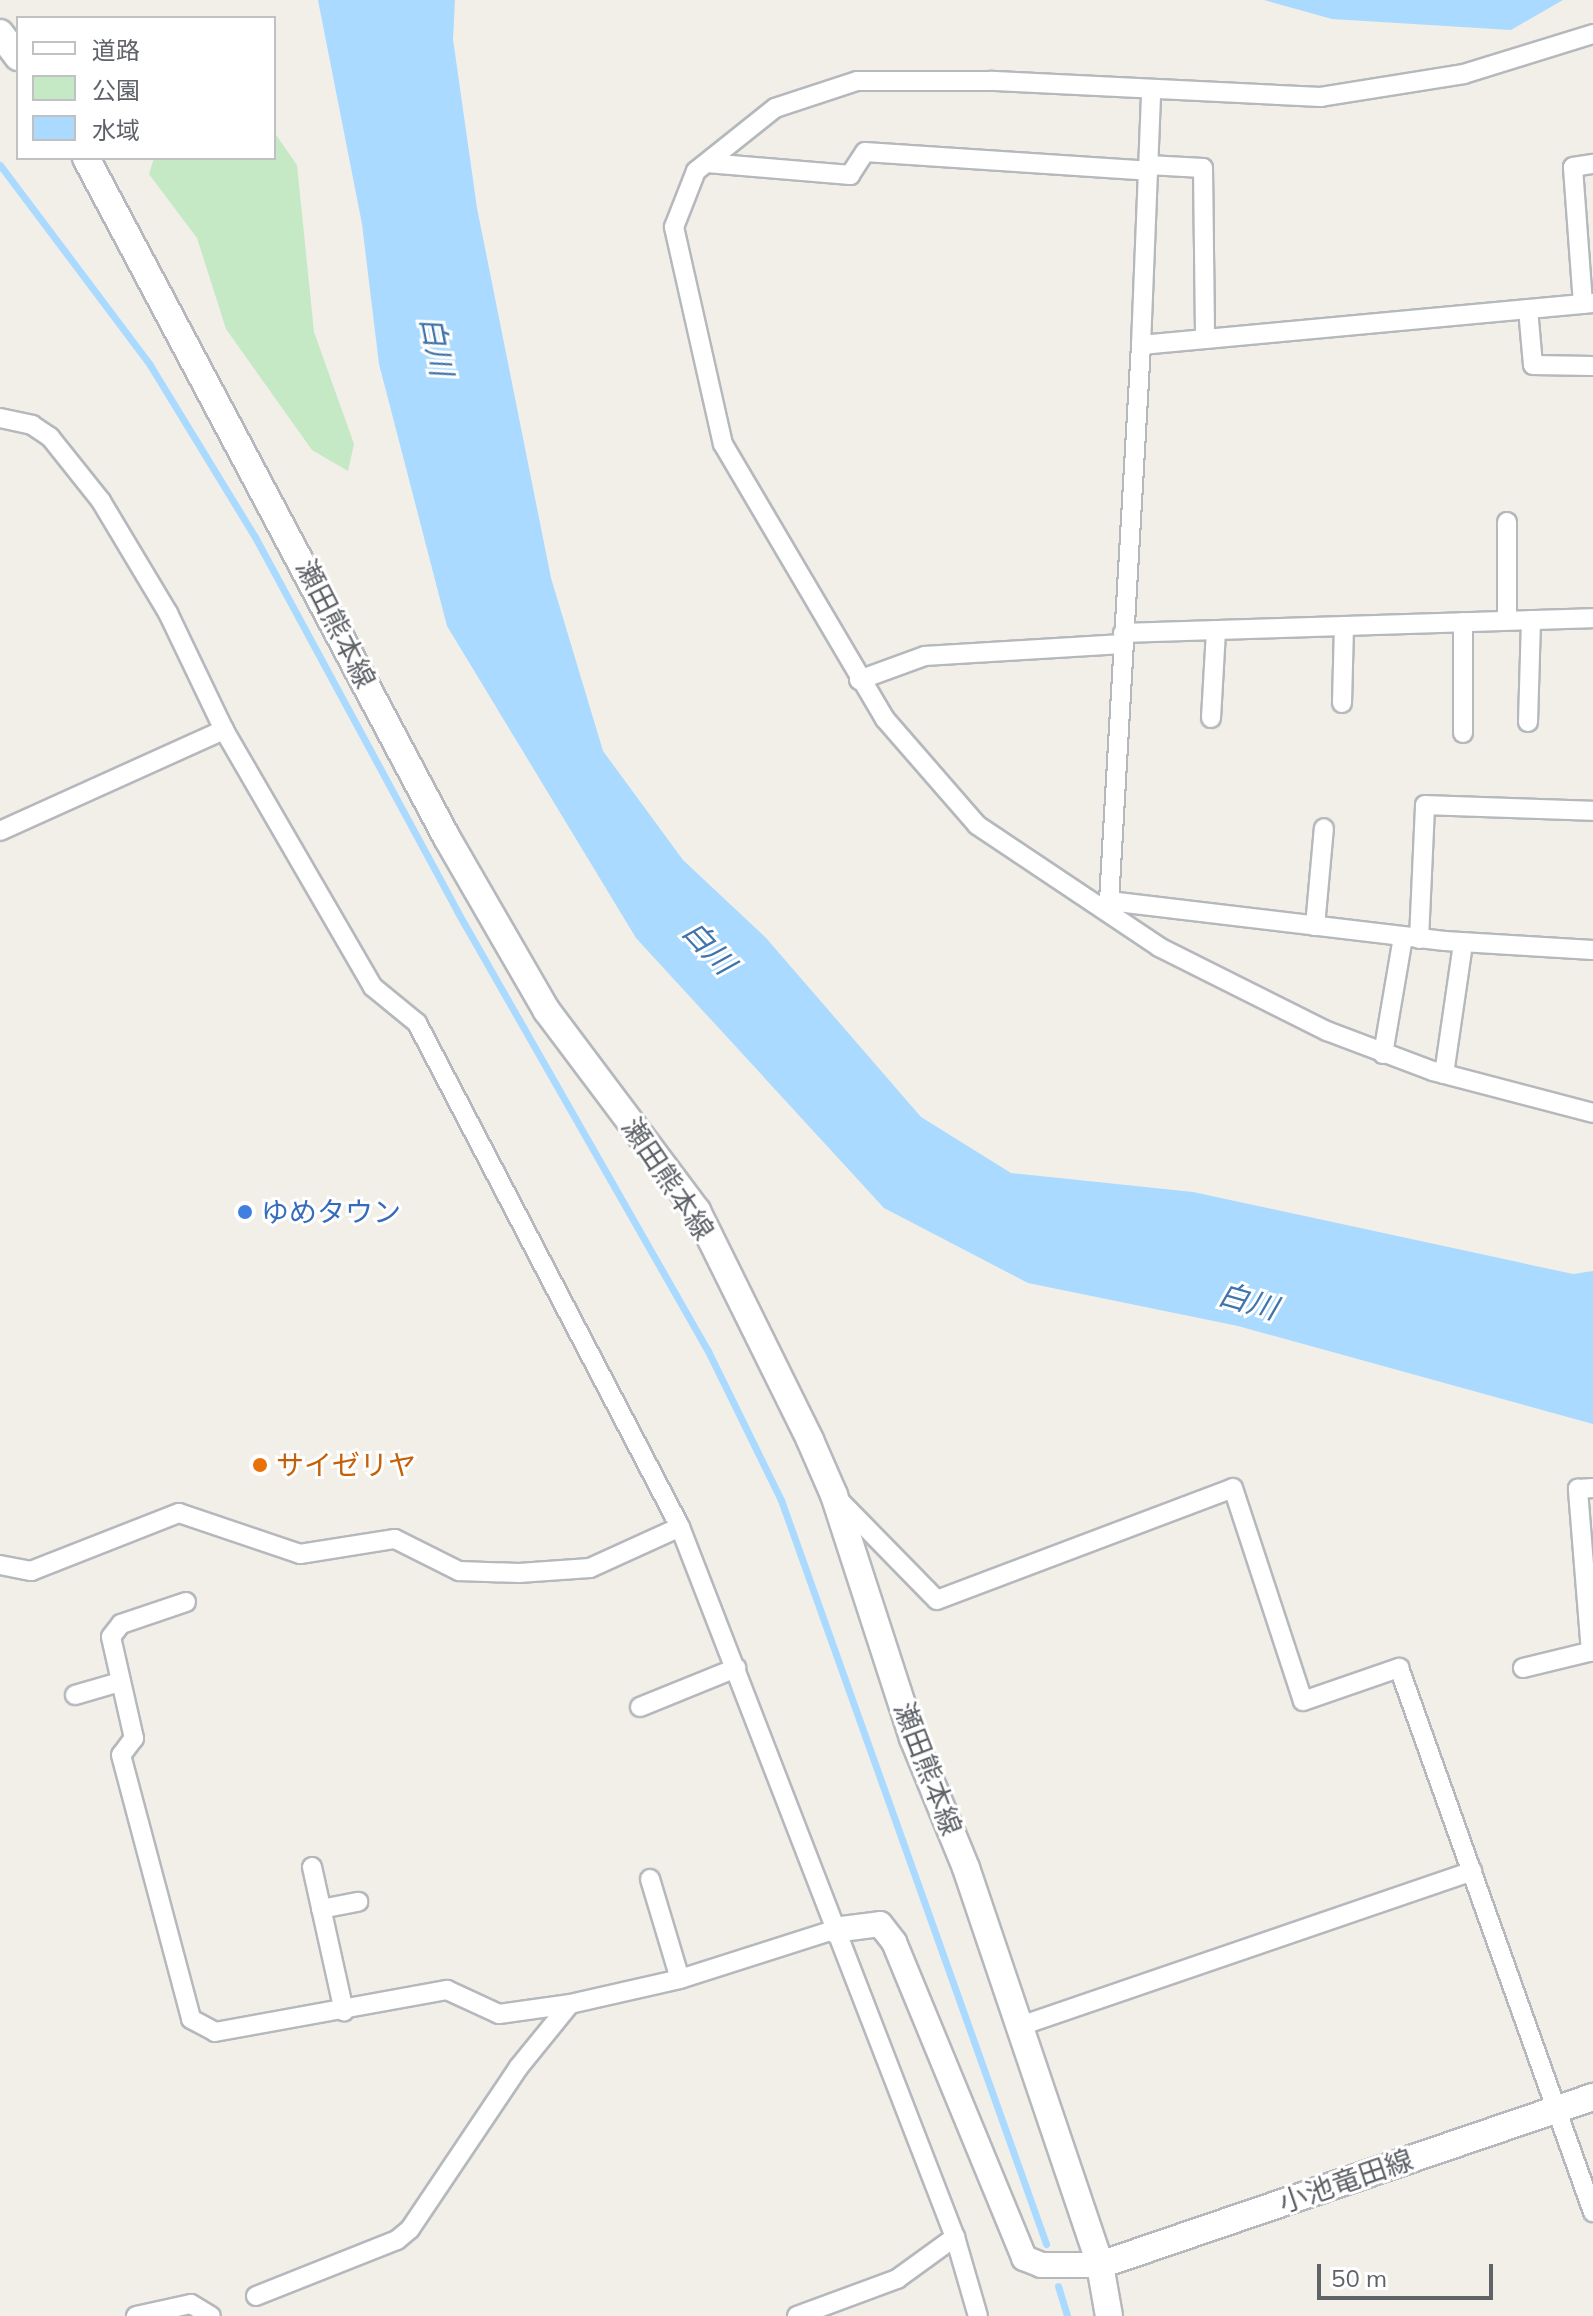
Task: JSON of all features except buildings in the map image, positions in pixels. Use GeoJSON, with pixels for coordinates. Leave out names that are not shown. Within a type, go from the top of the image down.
{"type":"FeatureCollection","features":[{"type":"Feature","properties":{"kind":"main road"},"geometry":{"type":"LineString","coordinates":[[0,33],[16,54]]}},
{"type":"Feature","properties":{"kind":"main road","name":"瀬田熊本線"},"geometry":{"type":"LineString","coordinates":[[87,160],[447,838],[539,998],[697,1211],[834,1495],[913,1738],[966,1868],[1020,2026],[1100,2265],[1109,2316]]}},
{"type":"Feature","properties":{"kind":"main road","name":"小池竜田線"},"geometry":{"type":"LineString","coordinates":[[1100,2265],[1593,2097]]}},
{"type":"Feature","properties":{"kind":"street"},"geometry":{"type":"LineString","coordinates":[[1593,34],[1464,74],[1321,97],[1151,92],[990,81],[857,81],[775,108],[696,171],[674,227],[723,444],[859,680],[904,745],[977,825],[1205,972],[1383,1054],[1444,1074],[1593,1113]]}},
{"type":"Feature","properties":{"kind":"street"},"geometry":{"type":"LineString","coordinates":[[1106,906],[1141,345],[1151,92]]}},
{"type":"Feature","properties":{"kind":"street"},"geometry":{"type":"LineString","coordinates":[[707,163],[850,175],[865,152],[1148,168],[1203,168],[1205,339]]}},
{"type":"Feature","properties":{"kind":"street"},"geometry":{"type":"LineString","coordinates":[[1141,345],[1588,303],[1573,167],[1593,164]]}},
{"type":"Feature","properties":{"kind":"street"},"geometry":{"type":"LineString","coordinates":[[1528,309],[1533,365],[1593,366]]}},
{"type":"Feature","properties":{"kind":"street"},"geometry":{"type":"LineString","coordinates":[[0,418],[32,425],[50,437],[101,501],[168,613],[224,730],[373,987],[417,1023],[680,1527],[955,2237],[978,2316]]}},
{"type":"Feature","properties":{"kind":"street"},"geometry":{"type":"LineString","coordinates":[[1507,522],[1507,620]]}},
{"type":"Feature","properties":{"kind":"street"},"geometry":{"type":"LineString","coordinates":[[859,680],[925,656],[1216,630],[1593,618]]}},
{"type":"Feature","properties":{"kind":"street"},"geometry":{"type":"LineString","coordinates":[[1528,722],[1531,620]]}},
{"type":"Feature","properties":{"kind":"street"},"geometry":{"type":"LineString","coordinates":[[1463,622],[1463,733]]}},
{"type":"Feature","properties":{"kind":"street"},"geometry":{"type":"LineString","coordinates":[[1342,703],[1344,626]]}},
{"type":"Feature","properties":{"kind":"street"},"geometry":{"type":"LineString","coordinates":[[1211,718],[1216,630]]}},
{"type":"Feature","properties":{"kind":"street"},"geometry":{"type":"LineString","coordinates":[[0,831],[224,730]]}},
{"type":"Feature","properties":{"kind":"street"},"geometry":{"type":"LineString","coordinates":[[1383,1054],[1411,938],[1425,805],[1593,811]]}},
{"type":"Feature","properties":{"kind":"street"},"geometry":{"type":"LineString","coordinates":[[1315,926],[1324,828]]}},
{"type":"Feature","properties":{"kind":"street"},"geometry":{"type":"LineString","coordinates":[[1106,906],[1463,943],[1593,950]]}},
{"type":"Feature","properties":{"kind":"street"},"geometry":{"type":"LineString","coordinates":[[1444,1074],[1463,943]]}},
{"type":"Feature","properties":{"kind":"street"},"geometry":{"type":"LineString","coordinates":[[834,1495],[937,1600],[1233,1488],[1303,1701],[1399,1668],[1544,2064],[1556,2110],[1593,2212]]}},
{"type":"Feature","properties":{"kind":"street"},"geometry":{"type":"LineString","coordinates":[[1523,1668],[1592,1652],[1578,1489],[1593,1488]]}},
{"type":"Feature","properties":{"kind":"street"},"geometry":{"type":"LineString","coordinates":[[0,1565],[21,1571],[41,1568],[179,1513],[300,1554],[395,1539],[459,1571],[519,1573],[590,1568],[680,1527]]}},
{"type":"Feature","properties":{"kind":"street"},"geometry":{"type":"LineString","coordinates":[[186,1602],[111,1631],[134,1738],[121,1755],[186,2012],[215,2032],[447,1990],[499,2014],[570,2004],[680,1979],[834,1930],[873,1923],[885,1928],[894,1942],[1024,2258],[1041,2265],[1100,2265]]}},
{"type":"Feature","properties":{"kind":"street"},"geometry":{"type":"LineString","coordinates":[[640,1707],[736,1668]]}},
{"type":"Feature","properties":{"kind":"street"},"geometry":{"type":"LineString","coordinates":[[75,1695],[120,1682]]}},
{"type":"Feature","properties":{"kind":"street"},"geometry":{"type":"LineString","coordinates":[[312,1867],[344,2011]]}},
{"type":"Feature","properties":{"kind":"street"},"geometry":{"type":"LineString","coordinates":[[1020,2026],[1472,1871]]}},
{"type":"Feature","properties":{"kind":"street"},"geometry":{"type":"LineString","coordinates":[[650,1879],[680,1979]]}},
{"type":"Feature","properties":{"kind":"street"},"geometry":{"type":"LineString","coordinates":[[321,1909],[358,1902]]}},
{"type":"Feature","properties":{"kind":"street"},"geometry":{"type":"LineString","coordinates":[[256,2296],[397,2240],[410,2229],[518,2068],[570,2004]]}},
{"type":"Feature","properties":{"kind":"street"},"geometry":{"type":"LineString","coordinates":[[797,2316],[897,2279],[955,2237]]}},
{"type":"Feature","properties":{"kind":"street"},"geometry":{"type":"LineString","coordinates":[[136,2316],[191,2304],[211,2316]]}},
{"type":"Feature","properties":{"kind":"green space"},"geometry":{"type":"Polygon","coordinates":[[[276,135],[297,165],[314,332],[354,444],[348,471],[312,450],[226,329],[197,238],[149,174],[153,160],[276,160],[276,135]]]}},
{"type":"Feature","properties":{"kind":"water","name":"白川"},"geometry":{"type":"Polygon","coordinates":[[[318,0],[455,0],[453,39],[477,208],[551,578],[603,751],[683,860],[766,938],[921,1117],[1011,1173],[1193,1192],[1573,1274],[1593,1271],[1593,1424],[1238,1326],[1028,1283],[884,1208],[636,938],[447,626],[379,364],[362,224],[318,0]]]}},
{"type":"Feature","properties":{"kind":"water"},"geometry":{"type":"Polygon","coordinates":[[[1264,0],[1563,0],[1511,30],[1332,19],[1264,0]]]}},
{"type":"Feature","properties":{"kind":"waterway"},"geometry":{"type":"LineString","coordinates":[[0,165],[150,365],[255,537],[457,911],[708,1351],[781,1500],[1046,2244]]}},
{"type":"Feature","properties":{"kind":"waterway"},"geometry":{"type":"LineString","coordinates":[[1058,2286],[1067,2316]]}},
{"type":"Feature","properties":{"kind":"place","name":"ゆめタウン"},"geometry":{"type":"Point","coordinates":[245,1212]}},
{"type":"Feature","properties":{"kind":"place","name":"サイゼリヤ"},"geometry":{"type":"Point","coordinates":[260,1465]}}]}
